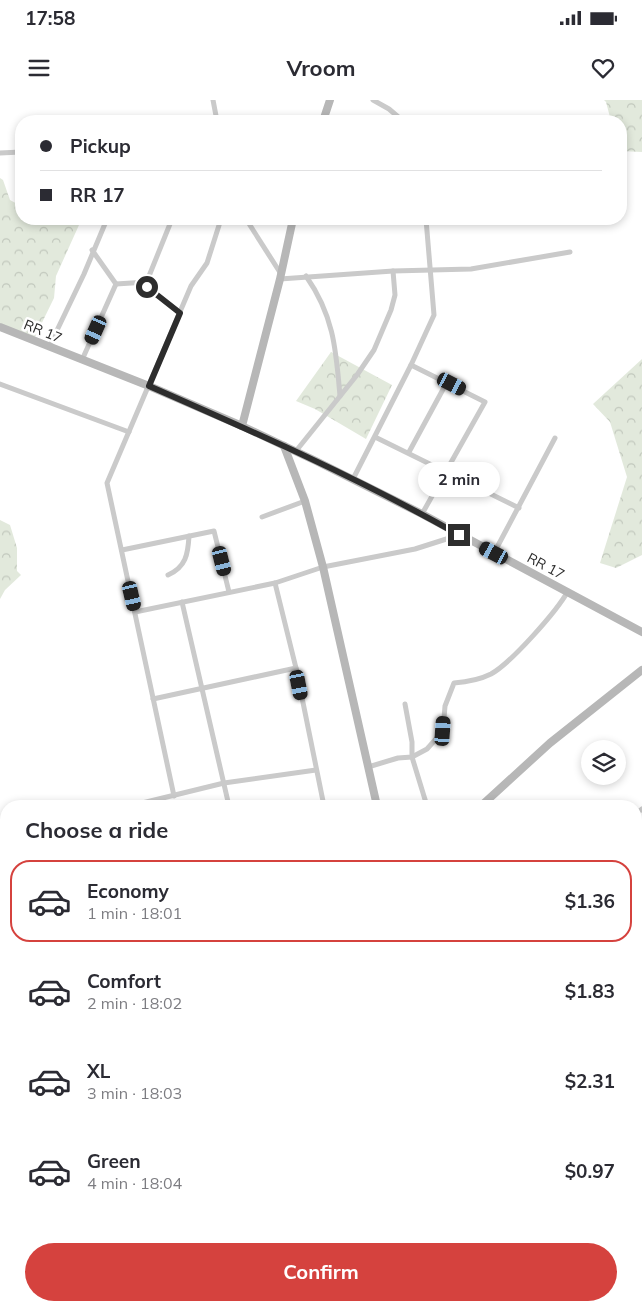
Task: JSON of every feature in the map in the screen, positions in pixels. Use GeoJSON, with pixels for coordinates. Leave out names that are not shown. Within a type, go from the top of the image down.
{"type":"FeatureCollection","features":[{"type":"Feature","properties":{"kind":"street"},"geometry":{"type":"LineString","coordinates":[[213,100],[216,115]]}},
{"type":"Feature","properties":{"kind":"street"},"geometry":{"type":"LineString","coordinates":[[325,115],[330,100]]}},
{"type":"Feature","properties":{"kind":"street"},"geometry":{"type":"LineString","coordinates":[[373,100],[396,115]]}},
{"type":"Feature","properties":{"kind":"street"},"geometry":{"type":"LineString","coordinates":[[0,153],[15,152]]}},
{"type":"Feature","properties":{"kind":"street"},"geometry":{"type":"LineString","coordinates":[[48,347],[84,274],[92,250],[104,225]]}},
{"type":"Feature","properties":{"kind":"street"},"geometry":{"type":"LineString","coordinates":[[170,225],[147,282],[147,287],[180,313]]}},
{"type":"Feature","properties":{"kind":"street"},"geometry":{"type":"LineString","coordinates":[[174,796],[107,483],[191,286],[207,263],[219,225]]}},
{"type":"Feature","properties":{"kind":"street"},"geometry":{"type":"LineString","coordinates":[[250,225],[281,277]]}},
{"type":"Feature","properties":{"kind":"street"},"geometry":{"type":"LineString","coordinates":[[242,426],[281,277],[292,225]]}},
{"type":"Feature","properties":{"kind":"street"},"geometry":{"type":"LineString","coordinates":[[353,478],[411,365],[435,313],[427,225]]}},
{"type":"Feature","properties":{"kind":"street"},"geometry":{"type":"LineString","coordinates":[[92,250],[116,284]]}},
{"type":"Feature","properties":{"kind":"street"},"geometry":{"type":"LineString","coordinates":[[281,277],[471,269],[570,252]]}},
{"type":"Feature","properties":{"kind":"street"},"geometry":{"type":"LineString","coordinates":[[296,451],[357,375],[372,353],[391,310],[395,295],[393,271]]}},
{"type":"Feature","properties":{"kind":"street"},"geometry":{"type":"LineString","coordinates":[[306,276],[318,294],[330,324],[336,351],[340,396]]}},
{"type":"Feature","properties":{"kind":"street"},"geometry":{"type":"LineString","coordinates":[[116,284],[147,282]]}},
{"type":"Feature","properties":{"kind":"street"},"geometry":{"type":"LineString","coordinates":[[82,360],[116,284]]}},
{"type":"Feature","properties":{"kind":"street","name":"RR 17"},"geometry":{"type":"LineString","coordinates":[[0,327],[149,386],[242,426],[353,478],[642,632]]}},
{"type":"Feature","properties":{"kind":"street"},"geometry":{"type":"LineString","coordinates":[[411,365],[485,402],[422,514]]}},
{"type":"Feature","properties":{"kind":"street"},"geometry":{"type":"LineString","coordinates":[[409,452],[447,382]]}},
{"type":"Feature","properties":{"kind":"street"},"geometry":{"type":"LineString","coordinates":[[0,384],[129,432]]}},
{"type":"Feature","properties":{"kind":"street"},"geometry":{"type":"LineString","coordinates":[[375,437],[409,452],[519,508]]}},
{"type":"Feature","properties":{"kind":"street"},"geometry":{"type":"LineString","coordinates":[[494,553],[555,438]]}},
{"type":"Feature","properties":{"kind":"street"},"geometry":{"type":"LineString","coordinates":[[284,446],[305,501],[323,567],[376,800]]}},
{"type":"Feature","properties":{"kind":"street"},"geometry":{"type":"LineString","coordinates":[[262,517],[305,501]]}},
{"type":"Feature","properties":{"kind":"street"},"geometry":{"type":"LineString","coordinates":[[122,550],[214,531],[229,592]]}},
{"type":"Feature","properties":{"kind":"street"},"geometry":{"type":"LineString","coordinates":[[135,612],[275,583],[323,567],[415,549],[459,535]]}},
{"type":"Feature","properties":{"kind":"street"},"geometry":{"type":"LineString","coordinates":[[168,575],[177,570],[185,560],[189,536]]}},
{"type":"Feature","properties":{"kind":"street"},"geometry":{"type":"LineString","coordinates":[[275,583],[296,668],[323,800]]}},
{"type":"Feature","properties":{"kind":"street"},"geometry":{"type":"LineString","coordinates":[[368,767],[398,758],[412,758],[427,750],[443,731],[445,706],[454,684],[473,681],[492,673],[508,662],[561,603],[568,591]]}},
{"type":"Feature","properties":{"kind":"street"},"geometry":{"type":"LineString","coordinates":[[182,602],[228,800]]}},
{"type":"Feature","properties":{"kind":"street"},"geometry":{"type":"LineString","coordinates":[[153,699],[296,668]]}},
{"type":"Feature","properties":{"kind":"street"},"geometry":{"type":"LineString","coordinates":[[488,800],[550,743],[642,670]]}},
{"type":"Feature","properties":{"kind":"street"},"geometry":{"type":"LineString","coordinates":[[405,704],[412,742],[412,758],[426,800]]}},
{"type":"Feature","properties":{"kind":"street"},"geometry":{"type":"LineString","coordinates":[[156,800],[224,782],[316,770]]}},
{"type":"Feature","properties":{"kind":"green space"},"geometry":{"type":"Polygon","coordinates":[[[604,100],[642,100],[642,152],[627,151],[627,115],[609,115],[604,100]]]}},
{"type":"Feature","properties":{"kind":"green space"},"geometry":{"type":"Polygon","coordinates":[[[0,178],[3,180],[10,200],[15,203],[15,225],[79,225],[56,276],[54,298],[34,339],[0,325],[0,178]]]}},
{"type":"Feature","properties":{"kind":"green space"},"geometry":{"type":"Polygon","coordinates":[[[331,352],[392,385],[366,439],[315,409],[296,401],[331,352]]]}},
{"type":"Feature","properties":{"kind":"green space"},"geometry":{"type":"Polygon","coordinates":[[[642,359],[642,555],[616,568],[600,563],[627,477],[610,422],[593,404],[642,359]]]}},
{"type":"Feature","properties":{"kind":"green space"},"geometry":{"type":"Polygon","coordinates":[[[0,520],[10,525],[17,548],[17,571],[21,575],[5,590],[0,599],[0,520]]]}},
{"type":"Feature","properties":{"kind":"route"},"geometry":{"type":"LineString","coordinates":[[147,287],[180,313],[149,386],[242,426],[353,478],[459,535]]}}]}
